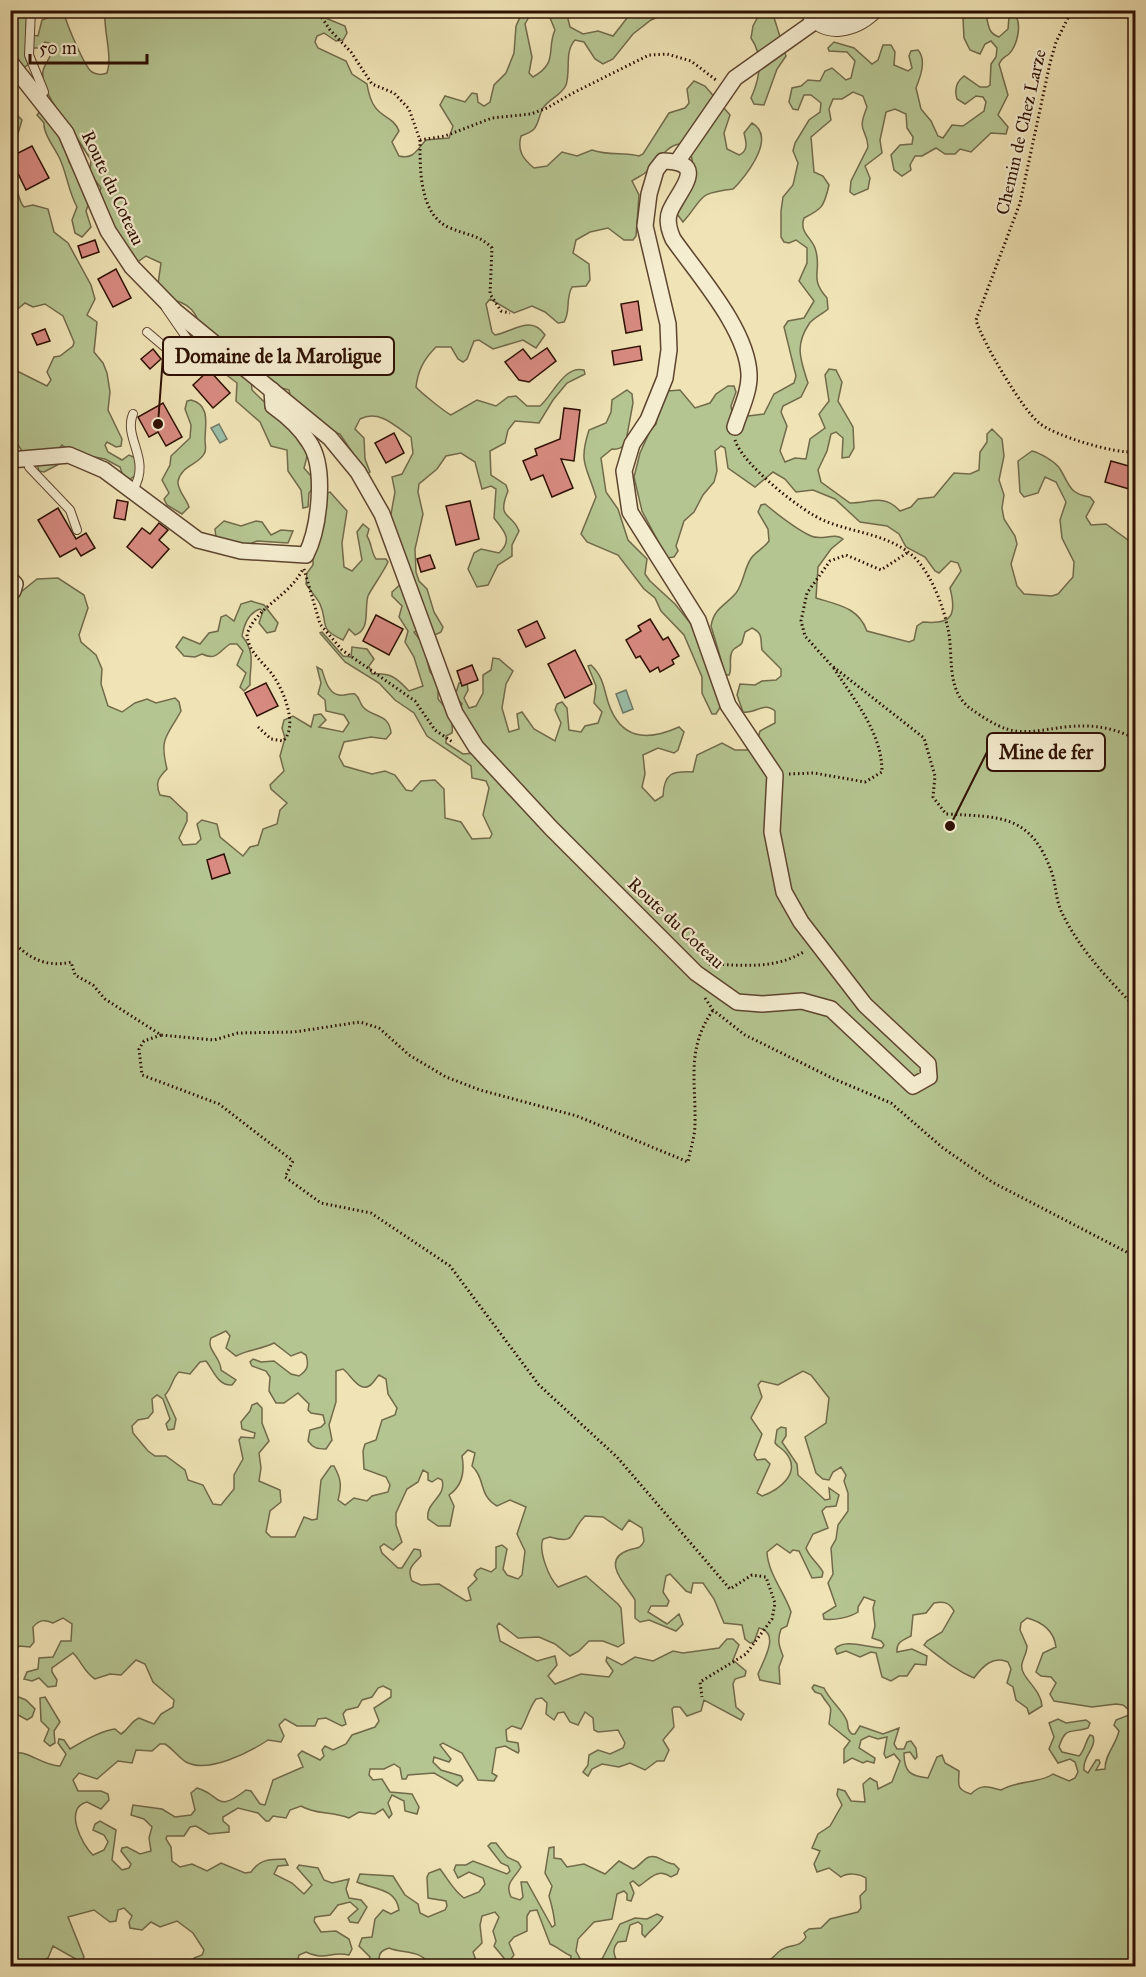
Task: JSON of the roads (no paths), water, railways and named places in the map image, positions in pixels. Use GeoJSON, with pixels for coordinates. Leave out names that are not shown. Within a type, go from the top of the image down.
{"type":"FeatureCollection","features":[{"type":"Feature","properties":{"kind":"street"},"geometry":{"type":"LineString","coordinates":[[735,427],[749,376],[747,362],[736,330],[673,239],[669,227],[670,210],[686,186],[689,175],[686,167],[677,162],[735,78],[813,15],[828,26],[840,26],[856,21],[872,10]]}},
{"type":"Feature","properties":{"kind":"street","name":"Route du Coteau"},"geometry":{"type":"LineString","coordinates":[[10,62],[66,133],[119,250],[166,302],[330,438],[358,472],[375,500],[455,713],[476,747],[551,828],[690,968],[737,1002],[762,1004],[802,1001],[831,1009],[913,1086],[929,1077],[928,1064],[865,1005],[819,942],[801,922],[784,892],[772,832],[775,775],[728,705],[698,620],[630,512],[624,471],[632,444],[648,420],[664,378],[669,350],[668,324],[645,226],[649,194],[656,170],[663,161],[677,162]]}},
{"type":"Feature","properties":{"kind":"street"},"geometry":{"type":"LineString","coordinates":[[10,460],[69,455],[104,470],[198,540],[241,551],[306,555],[314,539],[318,516],[317,468],[311,444],[294,422],[273,406],[272,390]]}},
{"type":"Feature","properties":{"kind":"street"},"geometry":{"type":"LineString","coordinates":[[10,579],[15,584],[14,591],[10,590]]}},
{"type":"Feature","properties":{"kind":"lane"},"geometry":{"type":"LineString","coordinates":[[32,10],[29,56],[44,92],[39,98]]}},
{"type":"Feature","properties":{"kind":"lane"},"geometry":{"type":"LineString","coordinates":[[147,332],[193,371],[201,365],[197,353],[168,313],[164,304],[166,302]]}},
{"type":"Feature","properties":{"kind":"lane"},"geometry":{"type":"LineString","coordinates":[[133,414],[130,421],[141,464],[133,490]]}},
{"type":"Feature","properties":{"kind":"lane"},"geometry":{"type":"LineString","coordinates":[[28,459],[29,467],[70,510],[77,530]]}},
{"type":"Feature","properties":{"kind":"place","name":"Domaine de la Maroligue"},"geometry":{"type":"Point","coordinates":[158,424]}},
{"type":"Feature","properties":{"kind":"place","name":"Mine de fer"},"geometry":{"type":"Point","coordinates":[950,826]}}]}
